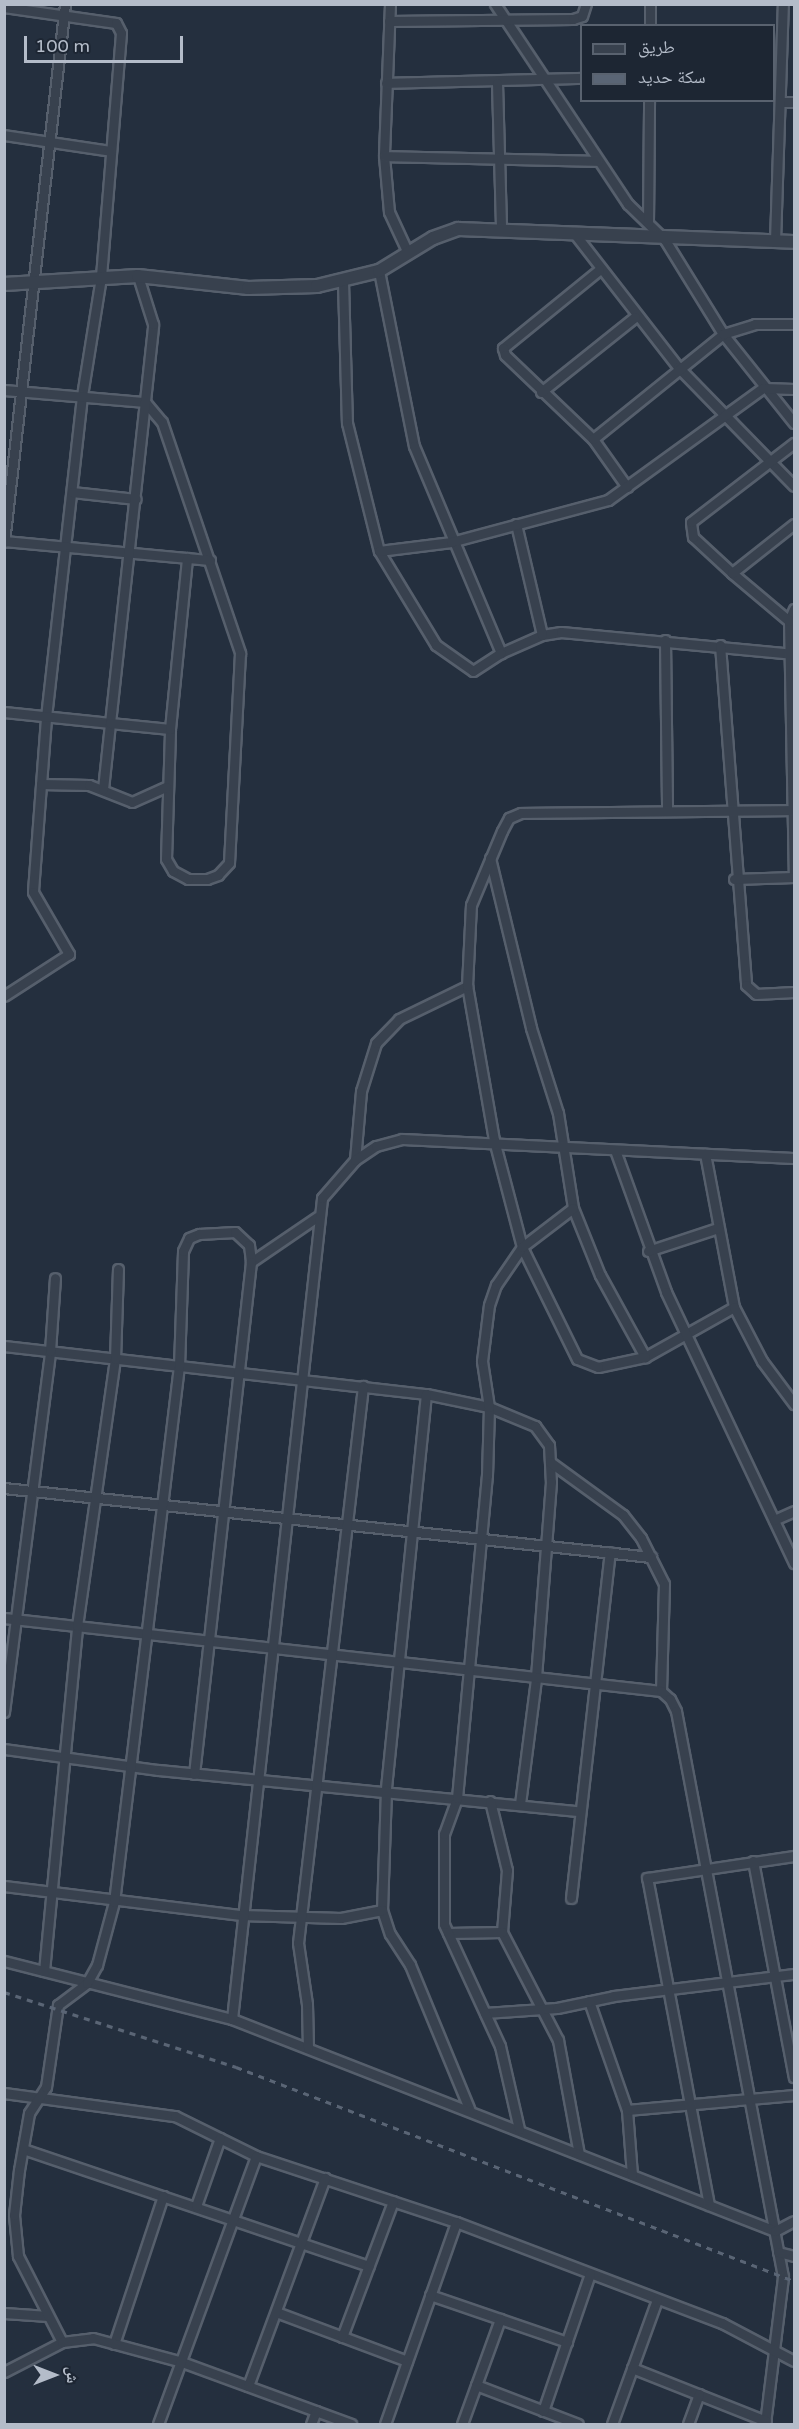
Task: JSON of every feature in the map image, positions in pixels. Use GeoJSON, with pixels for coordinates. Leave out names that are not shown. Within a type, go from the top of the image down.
{"type":"FeatureCollection","features":[{"type":"Feature","properties":{"kind":"street"},"geometry":{"type":"LineString","coordinates":[[390,4],[384,156],[388,212],[408,253]]}},
{"type":"Feature","properties":{"kind":"street"},"geometry":{"type":"LineString","coordinates":[[495,4],[550,80],[598,161],[648,223],[665,240],[723,334],[763,388],[795,423]]}},
{"type":"Feature","properties":{"kind":"street"},"geometry":{"type":"LineString","coordinates":[[389,21],[508,23],[573,19],[582,16],[586,4]]}},
{"type":"Feature","properties":{"kind":"street"},"geometry":{"type":"LineString","coordinates":[[650,4],[650,24]]}},
{"type":"Feature","properties":{"kind":"street"},"geometry":{"type":"LineString","coordinates":[[775,241],[783,4]]}},
{"type":"Feature","properties":{"kind":"street"},"geometry":{"type":"LineString","coordinates":[[4,7],[65,9],[120,27],[101,277],[82,396],[67,548],[46,718],[33,892],[69,954],[4,996]]}},
{"type":"Feature","properties":{"kind":"street"},"geometry":{"type":"LineString","coordinates":[[65,9],[24,391],[5,542],[210,560]]}},
{"type":"Feature","properties":{"kind":"street"},"geometry":{"type":"LineString","coordinates":[[386,83],[497,83],[580,78]]}},
{"type":"Feature","properties":{"kind":"street"},"geometry":{"type":"LineString","coordinates":[[497,83],[501,160],[501,229]]}},
{"type":"Feature","properties":{"kind":"street"},"geometry":{"type":"LineString","coordinates":[[648,223],[649,102]]}},
{"type":"Feature","properties":{"kind":"street"},"geometry":{"type":"LineString","coordinates":[[780,102],[795,102]]}},
{"type":"Feature","properties":{"kind":"street"},"geometry":{"type":"LineString","coordinates":[[4,135],[50,140],[111,151]]}},
{"type":"Feature","properties":{"kind":"street"},"geometry":{"type":"LineString","coordinates":[[384,156],[598,161]]}},
{"type":"Feature","properties":{"kind":"street"},"geometry":{"type":"LineString","coordinates":[[4,284],[138,276],[248,288],[343,282],[379,271],[444,232],[501,229],[665,240],[795,242]]}},
{"type":"Feature","properties":{"kind":"street"},"geometry":{"type":"LineString","coordinates":[[574,233],[599,270],[678,367],[795,486]]}},
{"type":"Feature","properties":{"kind":"street"},"geometry":{"type":"LineString","coordinates":[[599,270],[503,348],[541,392],[593,439],[627,487]]}},
{"type":"Feature","properties":{"kind":"street"},"geometry":{"type":"LineString","coordinates":[[379,271],[404,407],[451,542],[501,653]]}},
{"type":"Feature","properties":{"kind":"street"},"geometry":{"type":"LineString","coordinates":[[103,789],[136,499],[153,324],[138,276]]}},
{"type":"Feature","properties":{"kind":"street"},"geometry":{"type":"LineString","coordinates":[[343,282],[347,423],[379,551],[436,645],[472,671],[501,653],[542,634],[665,640],[792,654]]}},
{"type":"Feature","properties":{"kind":"street"},"geometry":{"type":"LineString","coordinates":[[541,392],[635,316]]}},
{"type":"Feature","properties":{"kind":"street"},"geometry":{"type":"LineString","coordinates":[[593,439],[678,367],[723,334],[755,324],[795,324]]}},
{"type":"Feature","properties":{"kind":"street"},"geometry":{"type":"LineString","coordinates":[[379,551],[451,542],[598,504],[627,487],[763,388],[795,389]]}},
{"type":"Feature","properties":{"kind":"street"},"geometry":{"type":"LineString","coordinates":[[4,390],[145,402],[162,423],[181,487],[238,638],[241,668],[229,863],[218,875],[188,879],[173,871],[166,859],[166,787],[170,729],[187,558]]}},
{"type":"Feature","properties":{"kind":"street"},"geometry":{"type":"LineString","coordinates":[[789,621],[693,537],[691,522],[795,443]]}},
{"type":"Feature","properties":{"kind":"street"},"geometry":{"type":"LineString","coordinates":[[72,492],[136,499]]}},
{"type":"Feature","properties":{"kind":"street"},"geometry":{"type":"LineString","coordinates":[[516,524],[542,634]]}},
{"type":"Feature","properties":{"kind":"street"},"geometry":{"type":"LineString","coordinates":[[732,573],[795,524]]}},
{"type":"Feature","properties":{"kind":"street"},"geometry":{"type":"LineString","coordinates":[[735,879],[795,875],[792,654],[789,621],[795,609]]}},
{"type":"Feature","properties":{"kind":"street"},"geometry":{"type":"LineString","coordinates":[[665,640],[667,811]]}},
{"type":"Feature","properties":{"kind":"street"},"geometry":{"type":"LineString","coordinates":[[720,645],[729,810],[746,985],[756,994],[795,992]]}},
{"type":"Feature","properties":{"kind":"street"},"geometry":{"type":"LineString","coordinates":[[4,712],[170,729]]}},
{"type":"Feature","properties":{"kind":"street"},"geometry":{"type":"LineString","coordinates":[[40,784],[103,789],[132,802],[166,787]]}},
{"type":"Feature","properties":{"kind":"street"},"geometry":{"type":"LineString","coordinates":[[734,1307],[687,1336],[645,1357],[598,1367],[577,1359],[522,1247],[494,1140],[467,986],[471,905],[490,858],[510,818],[521,813],[793,810]]}},
{"type":"Feature","properties":{"kind":"street"},"geometry":{"type":"LineString","coordinates":[[490,858],[565,1146],[573,1208],[600,1275],[645,1357]]}},
{"type":"Feature","properties":{"kind":"street"},"geometry":{"type":"LineString","coordinates":[[355,1160],[361,1091],[376,1043],[399,1019],[467,986]]}},
{"type":"Feature","properties":{"kind":"street"},"geometry":{"type":"LineString","coordinates":[[232,2019],[241,1915],[258,1780],[317,1217],[322,1198],[355,1160],[376,1146],[402,1139],[494,1140],[615,1150],[795,1158]]}},
{"type":"Feature","properties":{"kind":"street"},"geometry":{"type":"LineString","coordinates":[[615,1150],[648,1251],[795,1563]]}},
{"type":"Feature","properties":{"kind":"street"},"geometry":{"type":"LineString","coordinates":[[705,1154],[734,1307],[762,1361],[795,1404]]}},
{"type":"Feature","properties":{"kind":"street"},"geometry":{"type":"LineString","coordinates":[[519,2130],[500,2046],[448,1933],[441,1904],[444,1834],[457,1798],[481,1538],[489,1407],[482,1361],[489,1305],[496,1285],[522,1247],[573,1208]]}},
{"type":"Feature","properties":{"kind":"street"},"geometry":{"type":"LineString","coordinates":[[250,1262],[317,1217]]}},
{"type":"Feature","properties":{"kind":"street"},"geometry":{"type":"LineString","coordinates":[[648,1251],[718,1228]]}},
{"type":"Feature","properties":{"kind":"street"},"geometry":{"type":"LineString","coordinates":[[62,2342],[18,2256],[14,2215],[28,2113],[41,2097],[58,2005],[87,1983],[107,1934],[114,1902],[146,1635],[159,1504],[179,1366],[183,1251],[189,1238],[235,1232],[249,1245],[250,1262],[240,1373],[221,1510],[194,1774]]}},
{"type":"Feature","properties":{"kind":"street"},"geometry":{"type":"LineString","coordinates":[[44,1971],[49,1894],[77,1626],[115,1359],[118,1269]]}},
{"type":"Feature","properties":{"kind":"street"},"geometry":{"type":"LineString","coordinates":[[4,1712],[50,1351],[55,1278]]}},
{"type":"Feature","properties":{"kind":"street"},"geometry":{"type":"LineString","coordinates":[[4,1346],[426,1394],[489,1407],[535,1426],[549,1445],[550,1462],[536,1679],[520,1804]]}},
{"type":"Feature","properties":{"kind":"street"},"geometry":{"type":"LineString","coordinates":[[308,2048],[307,2004],[298,1943],[363,1386]]}},
{"type":"Feature","properties":{"kind":"street"},"geometry":{"type":"LineString","coordinates":[[426,1394],[410,1530],[386,1790],[382,1910],[390,1934],[410,1965],[469,2108]]}},
{"type":"Feature","properties":{"kind":"street"},"geometry":{"type":"LineString","coordinates":[[550,1462],[622,1515],[651,1557],[664,1584],[661,1691],[676,1711],[724,1984],[783,2277],[766,2423],[632,2368]]}},
{"type":"Feature","properties":{"kind":"street"},"geometry":{"type":"LineString","coordinates":[[4,1488],[651,1557]]}},
{"type":"Feature","properties":{"kind":"street"},"geometry":{"type":"LineString","coordinates":[[774,1520],[795,1511]]}},
{"type":"Feature","properties":{"kind":"street"},"geometry":{"type":"LineString","coordinates":[[571,1898],[578,1811],[596,1683],[610,1552]]}},
{"type":"Feature","properties":{"kind":"street"},"geometry":{"type":"LineString","coordinates":[[4,1618],[398,1664],[661,1691]]}},
{"type":"Feature","properties":{"kind":"street"},"geometry":{"type":"LineString","coordinates":[[4,1749],[194,1774],[386,1790],[578,1811]]}},
{"type":"Feature","properties":{"kind":"street"},"geometry":{"type":"LineString","coordinates":[[490,1801],[507,1870],[502,1932],[558,2040],[568,2076],[579,2154]]}},
{"type":"Feature","properties":{"kind":"street"},"geometry":{"type":"LineString","coordinates":[[709,2205],[665,1993],[647,1878],[795,1856]]}},
{"type":"Feature","properties":{"kind":"street"},"geometry":{"type":"LineString","coordinates":[[753,1861],[795,2077]]}},
{"type":"Feature","properties":{"kind":"street"},"geometry":{"type":"LineString","coordinates":[[4,1886],[114,1902],[241,1915],[301,1918],[382,1910]]}},
{"type":"Feature","properties":{"kind":"street"},"geometry":{"type":"LineString","coordinates":[[448,1933],[502,1932]]}},
{"type":"Feature","properties":{"kind":"street"},"geometry":{"type":"LineString","coordinates":[[4,1961],[232,2019],[469,2108],[775,2231],[795,2221]]}},
{"type":"Feature","properties":{"kind":"street"},"geometry":{"type":"LineString","coordinates":[[485,2013],[665,1993],[795,1974]]}},
{"type":"Feature","properties":{"kind":"street"},"geometry":{"type":"LineString","coordinates":[[589,2001],[627,2110],[632,2175]]}},
{"type":"Feature","properties":{"kind":"street"},"geometry":{"type":"LineString","coordinates":[[4,2093],[175,2116],[256,2156],[456,2222],[722,2323],[795,2361]]}},
{"type":"Feature","properties":{"kind":"street"},"geometry":{"type":"LineString","coordinates":[[627,2110],[689,2107],[795,2096]]}},
{"type":"Feature","properties":{"kind":"street"},"geometry":{"type":"LineString","coordinates":[[196,2206],[220,2138]]}},
{"type":"Feature","properties":{"kind":"street"},"geometry":{"type":"LineString","coordinates":[[23,2149],[369,2266]]}},
{"type":"Feature","properties":{"kind":"street"},"geometry":{"type":"LineString","coordinates":[[158,2424],[256,2156]]}},
{"type":"Feature","properties":{"kind":"street"},"geometry":{"type":"LineString","coordinates":[[248,2386],[325,2178]]}},
{"type":"Feature","properties":{"kind":"street"},"geometry":{"type":"LineString","coordinates":[[114,2344],[163,2196]]}},
{"type":"Feature","properties":{"kind":"street"},"geometry":{"type":"LineString","coordinates":[[342,2337],[393,2201]]}},
{"type":"Feature","properties":{"kind":"street"},"geometry":{"type":"LineString","coordinates":[[385,2424],[456,2222]]}},
{"type":"Feature","properties":{"kind":"street"},"geometry":{"type":"LineString","coordinates":[[778,2252],[795,2256]]}},
{"type":"Feature","properties":{"kind":"street"},"geometry":{"type":"LineString","coordinates":[[543,2411],[590,2274]]}},
{"type":"Feature","properties":{"kind":"street"},"geometry":{"type":"LineString","coordinates":[[430,2295],[567,2342]]}},
{"type":"Feature","properties":{"kind":"street"},"geometry":{"type":"LineString","coordinates":[[612,2424],[657,2300]]}},
{"type":"Feature","properties":{"kind":"street"},"geometry":{"type":"LineString","coordinates":[[276,2312],[407,2361]]}},
{"type":"Feature","properties":{"kind":"street"},"geometry":{"type":"LineString","coordinates":[[4,2313],[48,2316]]}},
{"type":"Feature","properties":{"kind":"street"},"geometry":{"type":"LineString","coordinates":[[462,2424],[500,2319]]}},
{"type":"Feature","properties":{"kind":"street"},"geometry":{"type":"LineString","coordinates":[[4,2372],[62,2342],[93,2338],[182,2362],[351,2424]]}},
{"type":"Feature","properties":{"kind":"street"},"geometry":{"type":"LineString","coordinates":[[476,2385],[578,2424]]}},
{"type":"Feature","properties":{"kind":"street"},"geometry":{"type":"LineString","coordinates":[[688,2424],[699,2394]]}},
{"type":"Feature","properties":{"kind":"street"},"geometry":{"type":"LineString","coordinates":[[311,2424],[316,2411]]}},
{"type":"Feature","properties":{"kind":"railway"},"geometry":{"type":"LineString","coordinates":[[4,1992],[236,2067],[794,2281]]}}]}
